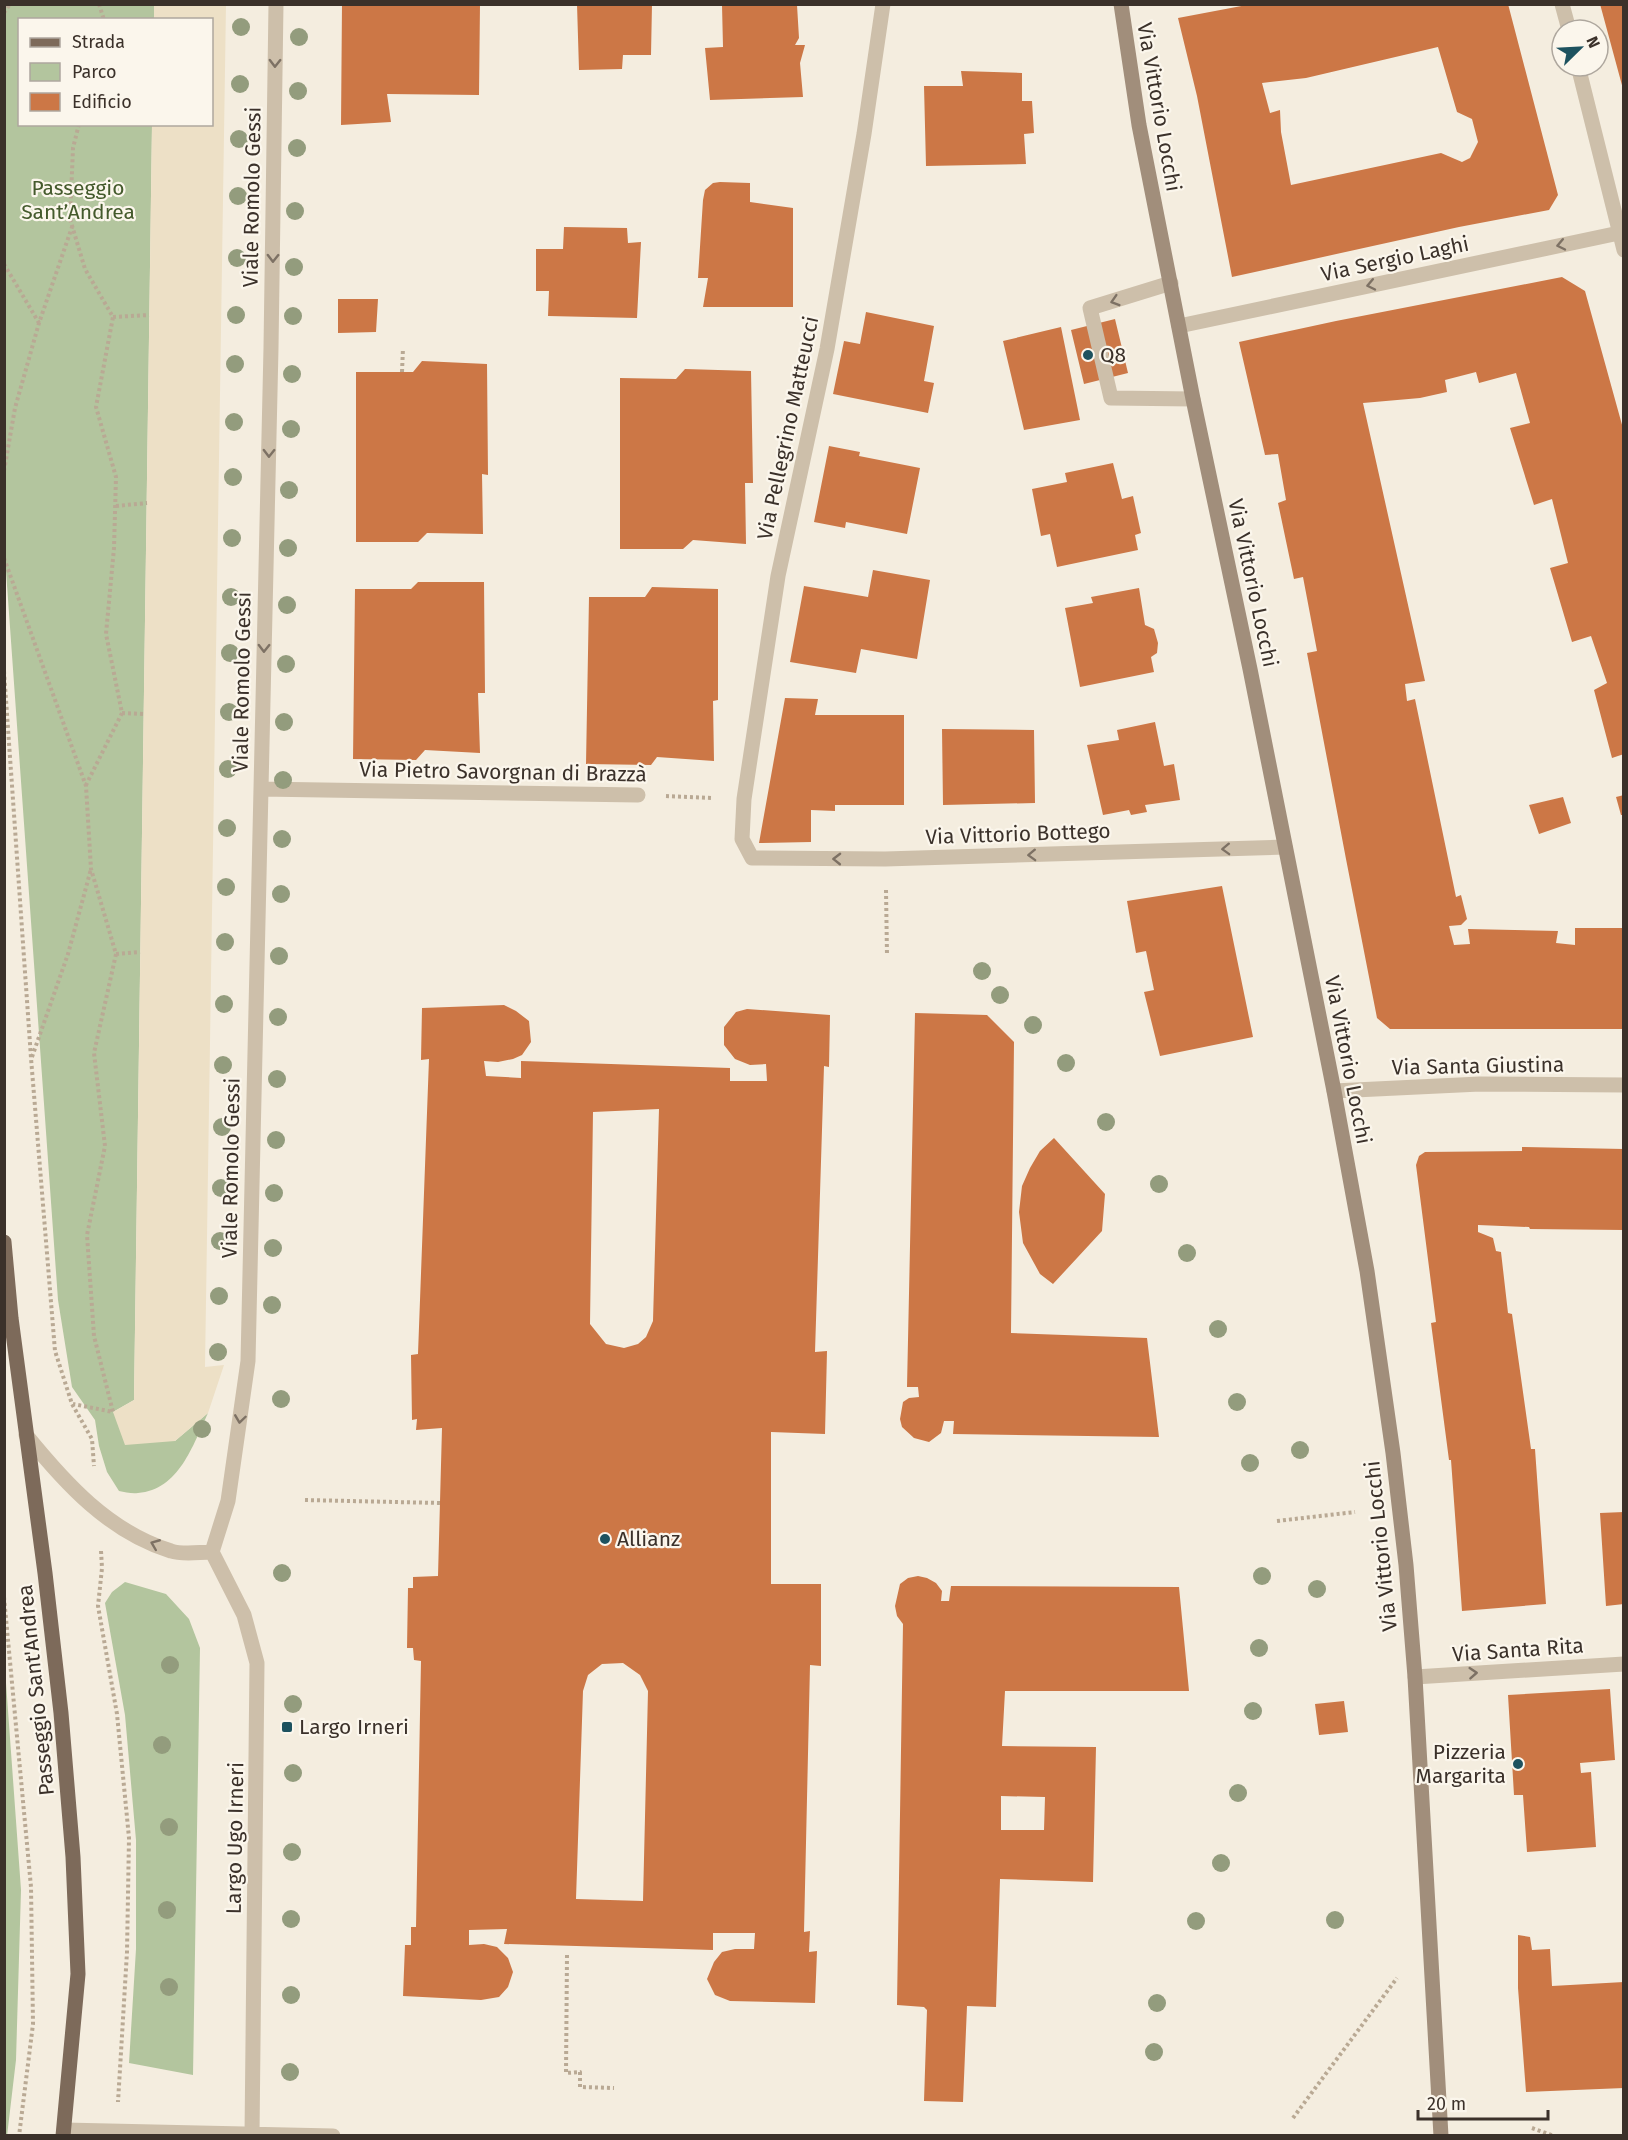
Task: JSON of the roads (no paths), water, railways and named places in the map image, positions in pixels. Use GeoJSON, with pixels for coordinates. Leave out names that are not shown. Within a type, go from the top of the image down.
{"type":"FeatureCollection","features":[{"type":"Feature","properties":{"kind":"main road","name":"Via Vittorio Locchi"},"geometry":{"type":"LineString","coordinates":[[1121,4],[1139,125],[1334,1091],[1367,1271],[1406,1565],[1415,1677],[1441,2136]]}},
{"type":"Feature","properties":{"kind":"main road","name":"Passeggio Sant'Andrea"},"geometry":{"type":"LineString","coordinates":[[4,1242],[11,1318],[61,1713],[73,1857],[78,1974],[63,2133]]}},
{"type":"Feature","properties":{"kind":"street","name":"Viale Romolo Gessi"},"geometry":{"type":"LineString","coordinates":[[212,1552],[228,1501],[248,1361],[272,348],[276,4]]}},
{"type":"Feature","properties":{"kind":"street","name":"Via Pellegrino Matteucci"},"geometry":{"type":"LineString","coordinates":[[752,858],[742,839],[744,799],[778,576],[828,349],[883,4]]}},
{"type":"Feature","properties":{"kind":"street"},"geometry":{"type":"LineString","coordinates":[[1581,78],[1621,233],[1623,250]]}},
{"type":"Feature","properties":{"kind":"street","name":"Via Sergio Laghi"},"geometry":{"type":"LineString","coordinates":[[1179,326],[1621,233]]}},
{"type":"Feature","properties":{"kind":"street"},"geometry":{"type":"LineString","coordinates":[[1171,283],[1090,308],[1111,398],[1193,399]]}},
{"type":"Feature","properties":{"kind":"street","name":"Via Pietro Savorgnan di Brazzà"},"geometry":{"type":"LineString","coordinates":[[261,789],[638,795]]}},
{"type":"Feature","properties":{"kind":"street","name":"Via Vittorio Bottego"},"geometry":{"type":"LineString","coordinates":[[752,858],[885,860],[1285,847]]}},
{"type":"Feature","properties":{"kind":"street","name":"Via Santa Giustina"},"geometry":{"type":"LineString","coordinates":[[1334,1091],[1480,1084],[1623,1085]]}},
{"type":"Feature","properties":{"kind":"street"},"geometry":{"type":"LineString","coordinates":[[26,1435],[58,1474],[98,1512],[133,1535],[173,1552],[212,1552]]}},
{"type":"Feature","properties":{"kind":"street","name":"Largo Ugo Irneri"},"geometry":{"type":"LineString","coordinates":[[212,1552],[244,1616],[257,1663],[252,2135]]}},
{"type":"Feature","properties":{"kind":"street","name":"Via Santa Rita"},"geometry":{"type":"LineString","coordinates":[[1415,1677],[1623,1664]]}},
{"type":"Feature","properties":{"kind":"street"},"geometry":{"type":"LineString","coordinates":[[63,2133],[333,2136]]}},
{"type":"Feature","properties":{"kind":"place","name":"Q8"},"geometry":{"type":"Point","coordinates":[1088,355]}},
{"type":"Feature","properties":{"kind":"place","name":"Allianz"},"geometry":{"type":"Point","coordinates":[605,1539]}},
{"type":"Feature","properties":{"kind":"place","name":"Largo Irneri"},"geometry":{"type":"Point","coordinates":[287,1727]}},
{"type":"Feature","properties":{"kind":"place","name":"Pizzeria Margarita"},"geometry":{"type":"Point","coordinates":[1518,1764]}},
{"type":"Feature","properties":{"kind":"park label","name":"Passeggio Sant’Andrea"},"geometry":{"type":"Point","coordinates":[78,200]}}]}
